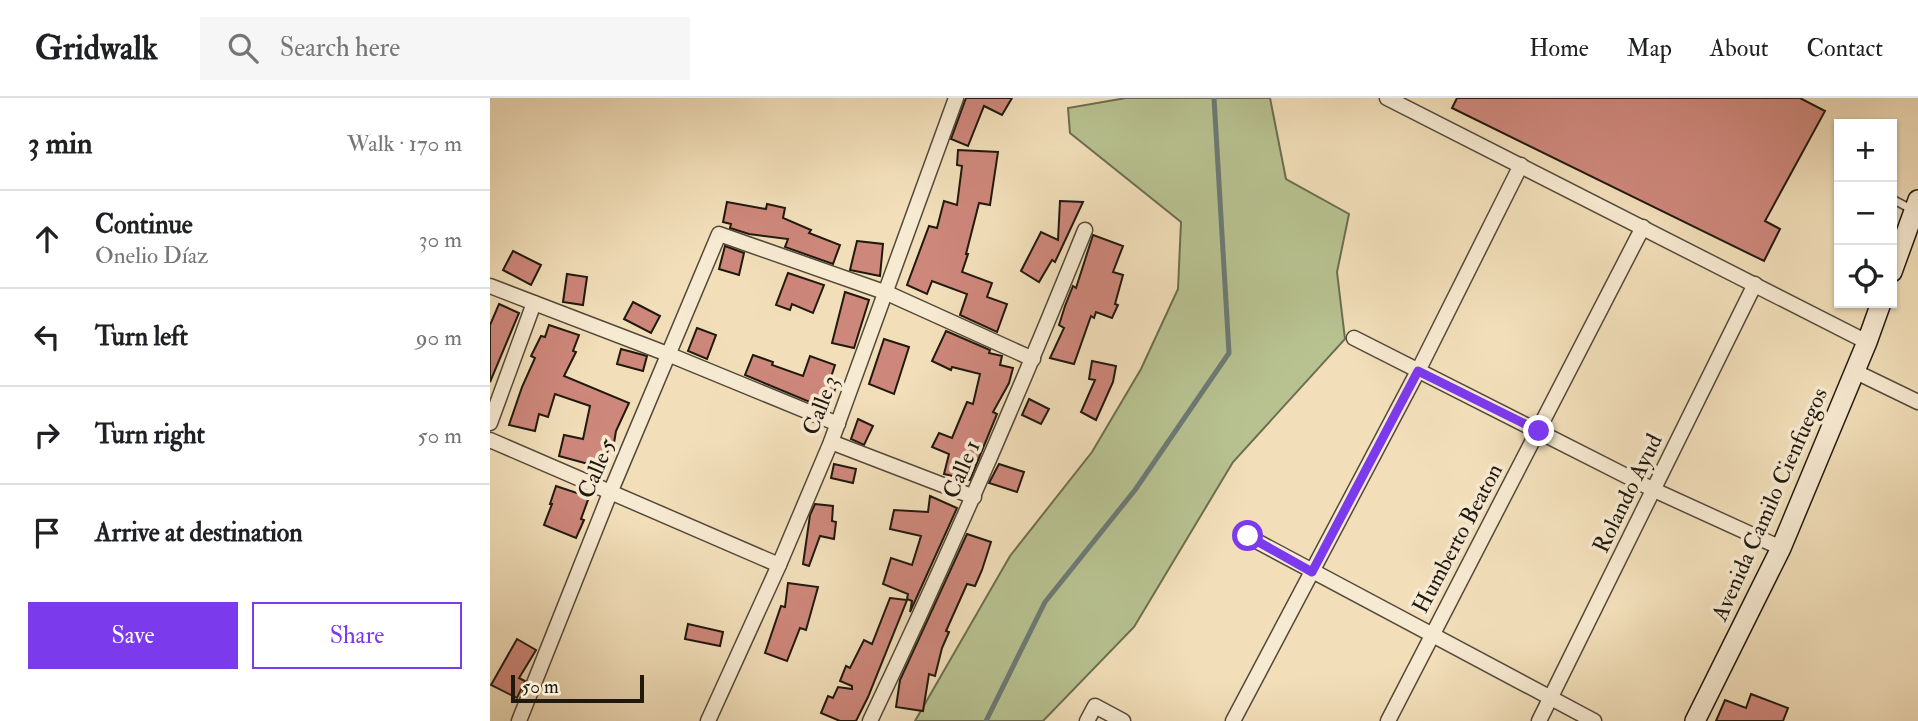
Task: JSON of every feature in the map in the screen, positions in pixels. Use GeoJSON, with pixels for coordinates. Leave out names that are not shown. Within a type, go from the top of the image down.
{"type":"FeatureCollection","features":[{"type":"Feature","properties":{"kind":"main road"},"geometry":{"type":"LineString","coordinates":[[1897,258],[1916,205]]}},
{"type":"Feature","properties":{"kind":"main road","name":"Avenida Camilo Cienfuegos"},"geometry":{"type":"LineString","coordinates":[[1695,721],[1781,548],[1879,308]]}},
{"type":"Feature","properties":{"kind":"street","name":"Calle 3"},"geometry":{"type":"LineString","coordinates":[[708,721],[831,442],[956,98]]}},
{"type":"Feature","properties":{"kind":"street"},"geometry":{"type":"LineString","coordinates":[[1387,98],[1867,342]]}},
{"type":"Feature","properties":{"kind":"street"},"geometry":{"type":"LineString","coordinates":[[1233,721],[1418,371],[1521,165]]}},
{"type":"Feature","properties":{"kind":"street","name":"Humberto Beaton"},"geometry":{"type":"LineString","coordinates":[[1388,721],[1643,227]]}},
{"type":"Feature","properties":{"kind":"street","name":"Calle 1"},"geometry":{"type":"LineString","coordinates":[[870,721],[941,573],[1033,359],[1084,230]]}},
{"type":"Feature","properties":{"kind":"street","name":"Calle 5"},"geometry":{"type":"LineString","coordinates":[[520,721],[610,493],[719,234],[887,293]]}},
{"type":"Feature","properties":{"kind":"street","name":"Rolando Ayud"},"geometry":{"type":"LineString","coordinates":[[1539,721],[1755,284]]}},
{"type":"Feature","properties":{"kind":"street"},"geometry":{"type":"LineString","coordinates":[[490,286],[670,355],[838,424]]}},
{"type":"Feature","properties":{"kind":"street"},"geometry":{"type":"LineString","coordinates":[[887,293],[1033,359]]}},
{"type":"Feature","properties":{"kind":"street"},"geometry":{"type":"LineString","coordinates":[[490,423],[534,303]]}},
{"type":"Feature","properties":{"kind":"street"},"geometry":{"type":"LineString","coordinates":[[1354,338],[1654,490],[1781,548]]}},
{"type":"Feature","properties":{"kind":"street"},"geometry":{"type":"LineString","coordinates":[[1854,372],[1918,402]]}},
{"type":"Feature","properties":{"kind":"street"},"geometry":{"type":"LineString","coordinates":[[490,440],[779,565]]}},
{"type":"Feature","properties":{"kind":"street"},"geometry":{"type":"LineString","coordinates":[[831,442],[974,497]]}},
{"type":"Feature","properties":{"kind":"street"},"geometry":{"type":"LineString","coordinates":[[1248,536],[1594,721]]}},
{"type":"Feature","properties":{"kind":"street"},"geometry":{"type":"LineString","coordinates":[[1087,721],[1095,706],[1123,721]]}},
{"type":"Feature","properties":{"kind":"lane"},"geometry":{"type":"LineString","coordinates":[[1897,200],[1916,205]]}},
{"type":"Feature","properties":{"kind":"green space"},"geometry":{"type":"Polygon","coordinates":[[[1126,98],[1270,98],[1286,179],[1349,214],[1337,272],[1345,339],[1233,462],[1134,627],[1043,721],[915,721],[1010,556],[1092,452],[1141,369],[1178,289],[1181,222],[1070,133],[1068,108],[1126,98]]]}},
{"type":"Feature","properties":{"kind":"building"},"geometry":{"type":"Polygon","coordinates":[[[966,98],[1012,98],[1002,115],[984,106],[968,146],[951,139],[966,98]]]}},
{"type":"Feature","properties":{"kind":"building"},"geometry":{"type":"Polygon","coordinates":[[[1457,98],[1800,98],[1825,111],[1765,221],[1780,229],[1764,261],[1452,108],[1457,98]]]}},
{"type":"Feature","properties":{"kind":"building"},"geometry":{"type":"Polygon","coordinates":[[[958,150],[998,152],[990,205],[979,203],[962,272],[992,283],[987,297],[1007,304],[997,332],[960,315],[967,294],[932,281],[927,294],[907,285],[929,226],[937,228],[944,201],[957,205],[962,166],[957,165],[958,150]]]}},
{"type":"Feature","properties":{"kind":"building"},"geometry":{"type":"Polygon","coordinates":[[[1060,201],[1083,202],[1055,262],[1052,260],[1039,282],[1021,271],[1041,232],[1058,240],[1060,201]]]}},
{"type":"Feature","properties":{"kind":"building"},"geometry":{"type":"Polygon","coordinates":[[[727,202],[766,209],[767,204],[785,208],[783,218],[811,230],[809,233],[840,245],[833,264],[785,247],[788,239],[749,234],[730,228],[731,224],[723,222],[727,202]]]}},
{"type":"Feature","properties":{"kind":"building"},"geometry":{"type":"Polygon","coordinates":[[[1093,235],[1123,246],[1113,272],[1123,275],[1115,304],[1118,305],[1112,318],[1096,312],[1094,318],[1091,316],[1074,364],[1050,358],[1064,328],[1059,325],[1073,286],[1076,288],[1093,235]]]}},
{"type":"Feature","properties":{"kind":"building"},"geometry":{"type":"Polygon","coordinates":[[[857,241],[883,244],[880,276],[850,270],[857,241]]]}},
{"type":"Feature","properties":{"kind":"building"},"geometry":{"type":"Polygon","coordinates":[[[725,246],[744,253],[739,275],[719,269],[725,246]]]}},
{"type":"Feature","properties":{"kind":"building"},"geometry":{"type":"Polygon","coordinates":[[[513,251],[541,265],[531,285],[503,270],[513,251]]]}},
{"type":"Feature","properties":{"kind":"building"},"geometry":{"type":"Polygon","coordinates":[[[788,273],[824,285],[813,313],[792,304],[790,310],[776,305],[788,273]]]}},
{"type":"Feature","properties":{"kind":"building"},"geometry":{"type":"Polygon","coordinates":[[[567,274],[587,277],[583,305],[563,302],[567,274]]]}},
{"type":"Feature","properties":{"kind":"building"},"geometry":{"type":"Polygon","coordinates":[[[845,292],[869,300],[854,348],[832,343],[845,292]]]}},
{"type":"Feature","properties":{"kind":"building"},"geometry":{"type":"Polygon","coordinates":[[[633,302],[660,316],[651,333],[624,319],[633,302]]]}},
{"type":"Feature","properties":{"kind":"building"},"geometry":{"type":"Polygon","coordinates":[[[499,304],[519,313],[490,382],[490,325],[499,304]]]}},
{"type":"Feature","properties":{"kind":"building"},"geometry":{"type":"Polygon","coordinates":[[[549,325],[579,335],[573,351],[576,352],[564,376],[629,403],[616,431],[614,443],[610,442],[603,468],[559,456],[564,435],[583,439],[590,406],[555,394],[548,417],[539,414],[535,431],[509,425],[535,358],[531,356],[541,336],[545,337],[549,325]]]}},
{"type":"Feature","properties":{"kind":"building"},"geometry":{"type":"Polygon","coordinates":[[[697,328],[716,335],[707,359],[688,351],[697,328]]]}},
{"type":"Feature","properties":{"kind":"building"},"geometry":{"type":"Polygon","coordinates":[[[946,331],[990,350],[989,353],[1002,356],[1000,365],[1013,368],[1009,383],[993,412],[997,414],[970,480],[944,474],[949,454],[932,447],[939,433],[952,438],[967,402],[973,404],[980,374],[952,367],[951,370],[932,361],[946,331]]]}},
{"type":"Feature","properties":{"kind":"building"},"geometry":{"type":"Polygon","coordinates":[[[884,339],[909,347],[894,394],[869,384],[884,339]]]}},
{"type":"Feature","properties":{"kind":"building"},"geometry":{"type":"Polygon","coordinates":[[[621,349],[647,356],[643,371],[617,364],[621,349]]]}},
{"type":"Feature","properties":{"kind":"building"},"geometry":{"type":"Polygon","coordinates":[[[753,355],[803,376],[810,356],[835,365],[830,380],[837,382],[829,410],[745,375],[753,355]]]}},
{"type":"Feature","properties":{"kind":"building"},"geometry":{"type":"Polygon","coordinates":[[[1092,361],[1116,366],[1113,382],[1096,420],[1081,412],[1095,380],[1089,379],[1092,361]]]}},
{"type":"Feature","properties":{"kind":"building"},"geometry":{"type":"Polygon","coordinates":[[[1029,399],[1049,409],[1041,424],[1022,415],[1029,399]]]}},
{"type":"Feature","properties":{"kind":"building"},"geometry":{"type":"Polygon","coordinates":[[[858,419],[873,426],[864,445],[851,439],[858,419]]]}},
{"type":"Feature","properties":{"kind":"building"},"geometry":{"type":"Polygon","coordinates":[[[834,464],[856,469],[853,483],[831,478],[834,464]]]}},
{"type":"Feature","properties":{"kind":"building"},"geometry":{"type":"Polygon","coordinates":[[[999,464],[1024,472],[1017,492],[989,483],[999,464]]]}},
{"type":"Feature","properties":{"kind":"building"},"geometry":{"type":"Polygon","coordinates":[[[556,486],[589,497],[581,519],[584,520],[576,538],[544,525],[556,486]]]}},
{"type":"Feature","properties":{"kind":"building"},"geometry":{"type":"Polygon","coordinates":[[[930,496],[957,508],[910,612],[912,601],[907,599],[908,594],[883,584],[891,558],[912,565],[921,536],[890,529],[894,510],[928,512],[930,496]]]}},
{"type":"Feature","properties":{"kind":"building"},"geometry":{"type":"Polygon","coordinates":[[[815,504],[833,506],[832,521],[836,522],[834,539],[820,536],[809,566],[803,564],[810,515],[815,504]]]}},
{"type":"Feature","properties":{"kind":"building"},"geometry":{"type":"Polygon","coordinates":[[[967,534],[991,542],[982,570],[975,586],[967,584],[946,631],[949,632],[935,676],[929,674],[923,711],[896,707],[900,680],[967,534]]]}},
{"type":"Feature","properties":{"kind":"building"},"geometry":{"type":"Polygon","coordinates":[[[788,583],[818,587],[806,630],[800,628],[787,661],[765,653],[781,606],[785,607],[788,583]]]}},
{"type":"Feature","properties":{"kind":"building"},"geometry":{"type":"Polygon","coordinates":[[[890,598],[907,600],[856,721],[840,721],[821,713],[828,696],[833,698],[838,687],[852,689],[852,686],[840,681],[846,666],[850,668],[864,640],[872,644],[890,598]]]}},
{"type":"Feature","properties":{"kind":"building"},"geometry":{"type":"Polygon","coordinates":[[[688,624],[723,632],[720,646],[685,639],[688,624]]]}},
{"type":"Feature","properties":{"kind":"building"},"geometry":{"type":"Polygon","coordinates":[[[517,639],[536,650],[519,678],[525,681],[517,698],[491,685],[517,639]]]}},
{"type":"Feature","properties":{"kind":"building"},"geometry":{"type":"Polygon","coordinates":[[[1751,694],[1788,708],[1783,721],[1716,721],[1725,700],[1746,708],[1751,694]]]}},
{"type":"Feature","properties":{"kind":"waterway"},"geometry":{"type":"LineString","coordinates":[[986,721],[1045,602],[1135,490],[1229,353],[1214,98]]}},
{"type":"Feature","properties":{"kind":"route"},"geometry":{"type":"LineString","coordinates":[[1248,536],[1312,572],[1418,371],[1539,431]]}}]}
